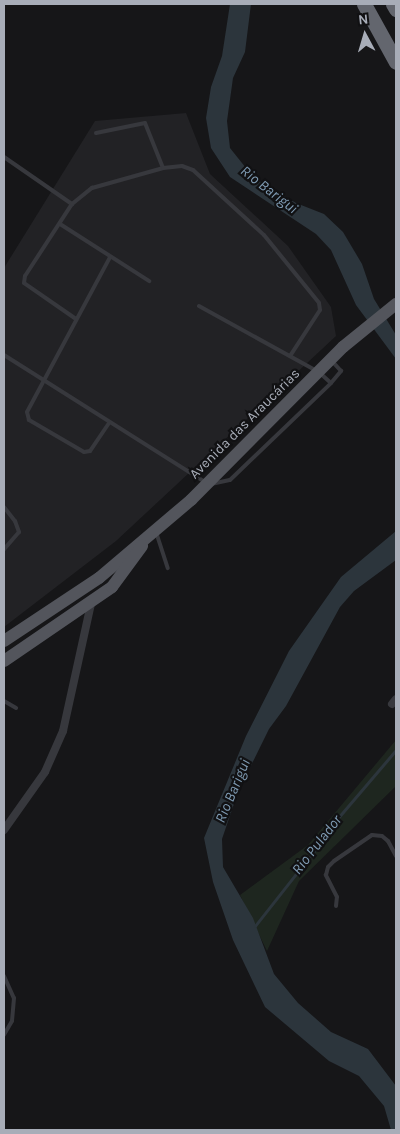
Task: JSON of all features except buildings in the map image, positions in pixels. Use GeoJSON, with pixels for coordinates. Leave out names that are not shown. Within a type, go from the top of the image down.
{"type":"FeatureCollection","features":[{"type":"Feature","properties":{"kind":"highway"},"geometry":{"type":"LineString","coordinates":[[364,4],[396,62]]}},
{"type":"Feature","properties":{"kind":"highway"},"geometry":{"type":"LineString","coordinates":[[393,4],[396,9]]}},
{"type":"Feature","properties":{"kind":"main road","name":"Avenida das Araucárias"},"geometry":{"type":"LineString","coordinates":[[4,641],[99,578],[152,533],[208,484],[330,360],[362,330],[396,304]]}},
{"type":"Feature","properties":{"kind":"main road","name":"Avenida das Araucárias"},"geometry":{"type":"LineString","coordinates":[[4,661],[91,604],[124,573],[152,533]]}},
{"type":"Feature","properties":{"kind":"main road"},"geometry":{"type":"LineString","coordinates":[[91,604],[99,578]]}},
{"type":"Feature","properties":{"kind":"street"},"geometry":{"type":"LineString","coordinates":[[4,830],[45,772],[63,731],[91,604]]}},
{"type":"Feature","properties":{"kind":"lane"},"geometry":{"type":"LineString","coordinates":[[96,133],[145,122],[149,125],[163,168]]}},
{"type":"Feature","properties":{"kind":"lane"},"geometry":{"type":"LineString","coordinates":[[4,157],[72,204]]}},
{"type":"Feature","properties":{"kind":"lane"},"geometry":{"type":"LineString","coordinates":[[76,318],[24,283],[24,276],[72,204],[92,188],[163,168],[182,166],[193,170],[264,235],[319,303],[320,310],[290,356]]}},
{"type":"Feature","properties":{"kind":"lane"},"geometry":{"type":"LineString","coordinates":[[60,224],[149,281]]}},
{"type":"Feature","properties":{"kind":"lane"},"geometry":{"type":"LineString","coordinates":[[108,423],[90,451],[84,452],[30,420],[27,412],[110,257]]}},
{"type":"Feature","properties":{"kind":"lane"},"geometry":{"type":"LineString","coordinates":[[199,306],[318,372],[331,383]]}},
{"type":"Feature","properties":{"kind":"lane"},"geometry":{"type":"LineString","coordinates":[[4,355],[44,379],[108,423],[208,484],[230,480],[331,383],[341,371],[330,360]]}},
{"type":"Feature","properties":{"kind":"lane"},"geometry":{"type":"LineString","coordinates":[[4,507],[13,517],[19,532],[4,549]]}},
{"type":"Feature","properties":{"kind":"lane"},"geometry":{"type":"LineString","coordinates":[[152,533],[168,568]]}},
{"type":"Feature","properties":{"kind":"lane"},"geometry":{"type":"LineString","coordinates":[[4,701],[16,708]]}},
{"type":"Feature","properties":{"kind":"lane"},"geometry":{"type":"LineString","coordinates":[[336,906],[337,897],[326,875],[334,861],[372,835],[388,841],[396,856]]}},
{"type":"Feature","properties":{"kind":"lane"},"geometry":{"type":"LineString","coordinates":[[4,976],[14,998],[12,1021],[4,1035]]}},
{"type":"Feature","properties":{"kind":"shaded area"},"geometry":{"type":"Polygon","coordinates":[[[186,113],[210,174],[288,246],[331,307],[336,336],[116,541],[4,627],[4,268],[95,121],[186,113]]]}},
{"type":"Feature","properties":{"kind":"shaded area"},"geometry":{"type":"Polygon","coordinates":[[[396,740],[396,786],[299,881],[267,951],[240,895],[308,845],[396,740]]]}},
{"type":"Feature","properties":{"kind":"water","name":"Rio Barigui"},"geometry":{"type":"Polygon","coordinates":[[[230,4],[251,4],[245,52],[233,78],[227,121],[230,148],[254,178],[296,203],[324,214],[343,232],[362,264],[374,299],[396,335],[396,359],[356,305],[331,250],[316,234],[230,177],[211,148],[206,118],[211,87],[222,56],[230,4]]]}},
{"type":"Feature","properties":{"kind":"water","name":"Rio Barigui"},"geometry":{"type":"Polygon","coordinates":[[[396,531],[396,560],[354,591],[340,607],[286,706],[269,729],[238,792],[222,839],[223,867],[253,918],[274,974],[298,1003],[331,1032],[368,1049],[396,1086],[396,1130],[391,1130],[384,1106],[359,1076],[329,1061],[265,1007],[233,940],[213,882],[204,838],[246,736],[289,651],[341,577],[396,531]]]}},
{"type":"Feature","properties":{"kind":"waterway","name":"Rio Pulador"},"geometry":{"type":"LineString","coordinates":[[255,926],[314,851],[320,839],[396,750]]}}]}
